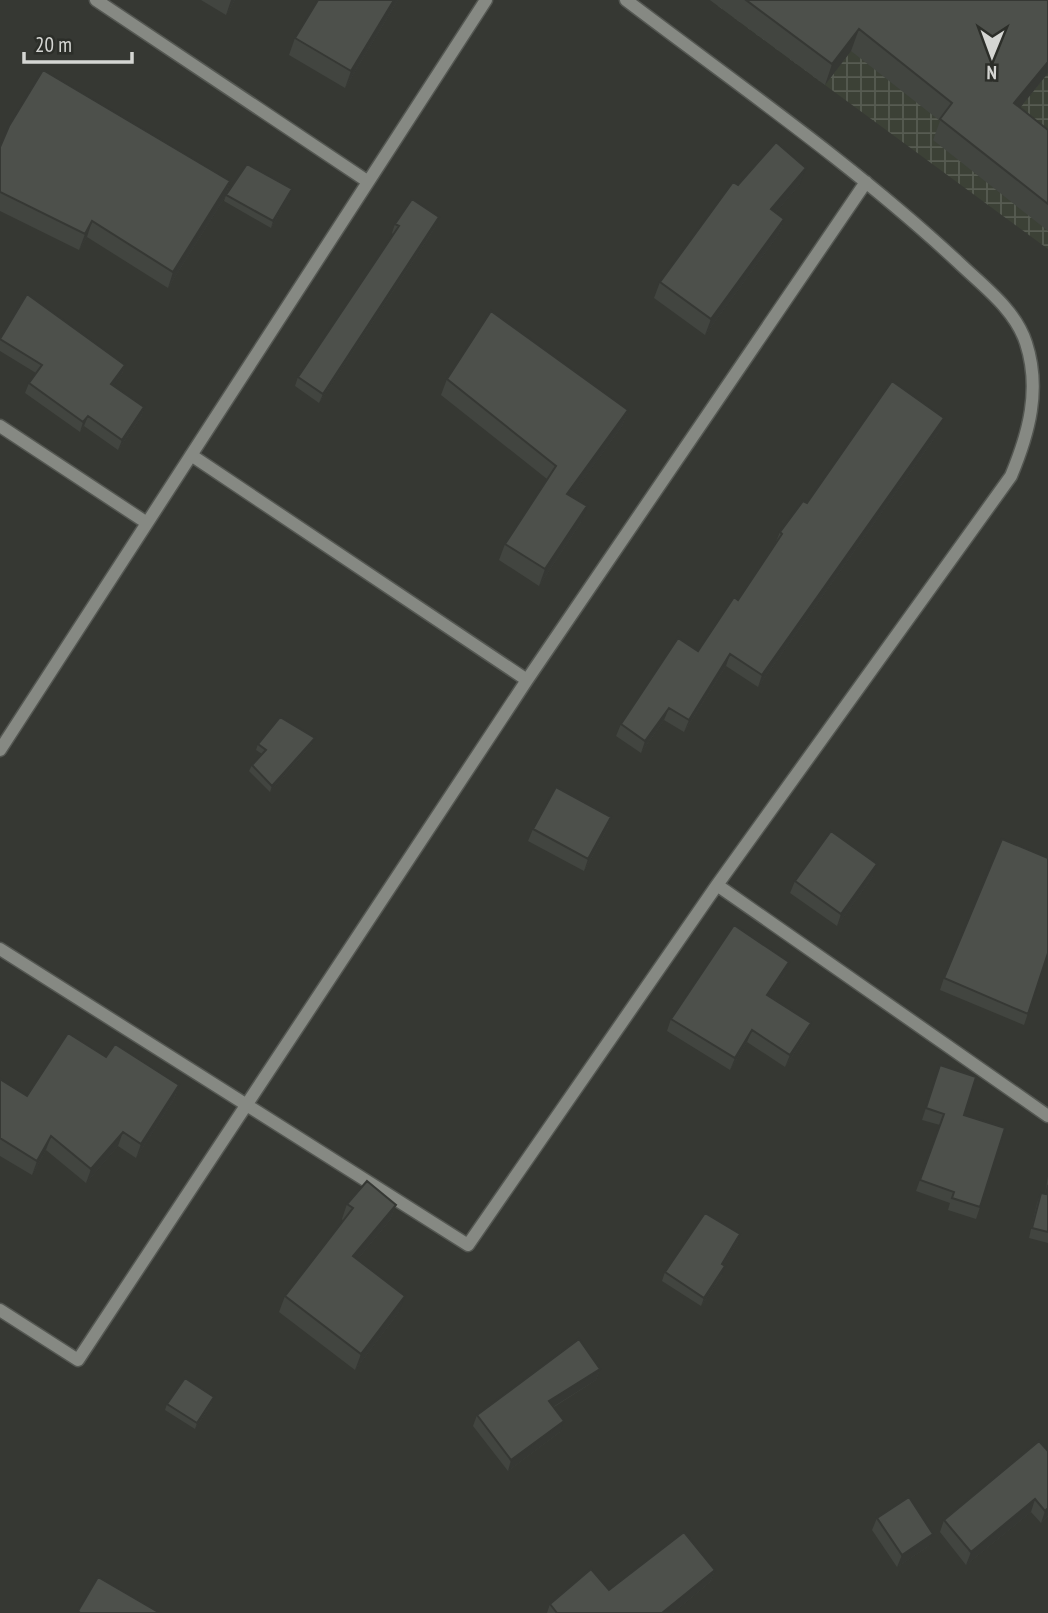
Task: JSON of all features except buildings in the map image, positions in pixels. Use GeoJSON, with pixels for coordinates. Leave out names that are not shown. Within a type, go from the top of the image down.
{"type":"FeatureCollection","features":[{"type":"Feature","properties":{"kind":"street"},"geometry":{"type":"LineString","coordinates":[[96,0],[367,181]]}},
{"type":"Feature","properties":{"kind":"street"},"geometry":{"type":"LineString","coordinates":[[0,750],[486,0]]}},
{"type":"Feature","properties":{"kind":"street"},"geometry":{"type":"LineString","coordinates":[[0,949],[468,1245],[717,885],[1011,476],[1028,437],[1033,386],[1026,342],[1008,309],[901,209],[626,0]]}},
{"type":"Feature","properties":{"kind":"street"},"geometry":{"type":"LineString","coordinates":[[0,1310],[78,1360],[527,680],[866,182]]}},
{"type":"Feature","properties":{"kind":"street"},"geometry":{"type":"LineString","coordinates":[[0,426],[147,523]]}},
{"type":"Feature","properties":{"kind":"street"},"geometry":{"type":"LineString","coordinates":[[191,455],[527,680]]}},
{"type":"Feature","properties":{"kind":"street"},"geometry":{"type":"LineString","coordinates":[[717,885],[1048,1116]]}},
{"type":"Feature","properties":{"kind":"shaded area"},"geometry":{"type":"Polygon","coordinates":[[[710,0],[1048,0],[1048,249],[825,85],[710,0]]]}}]}
